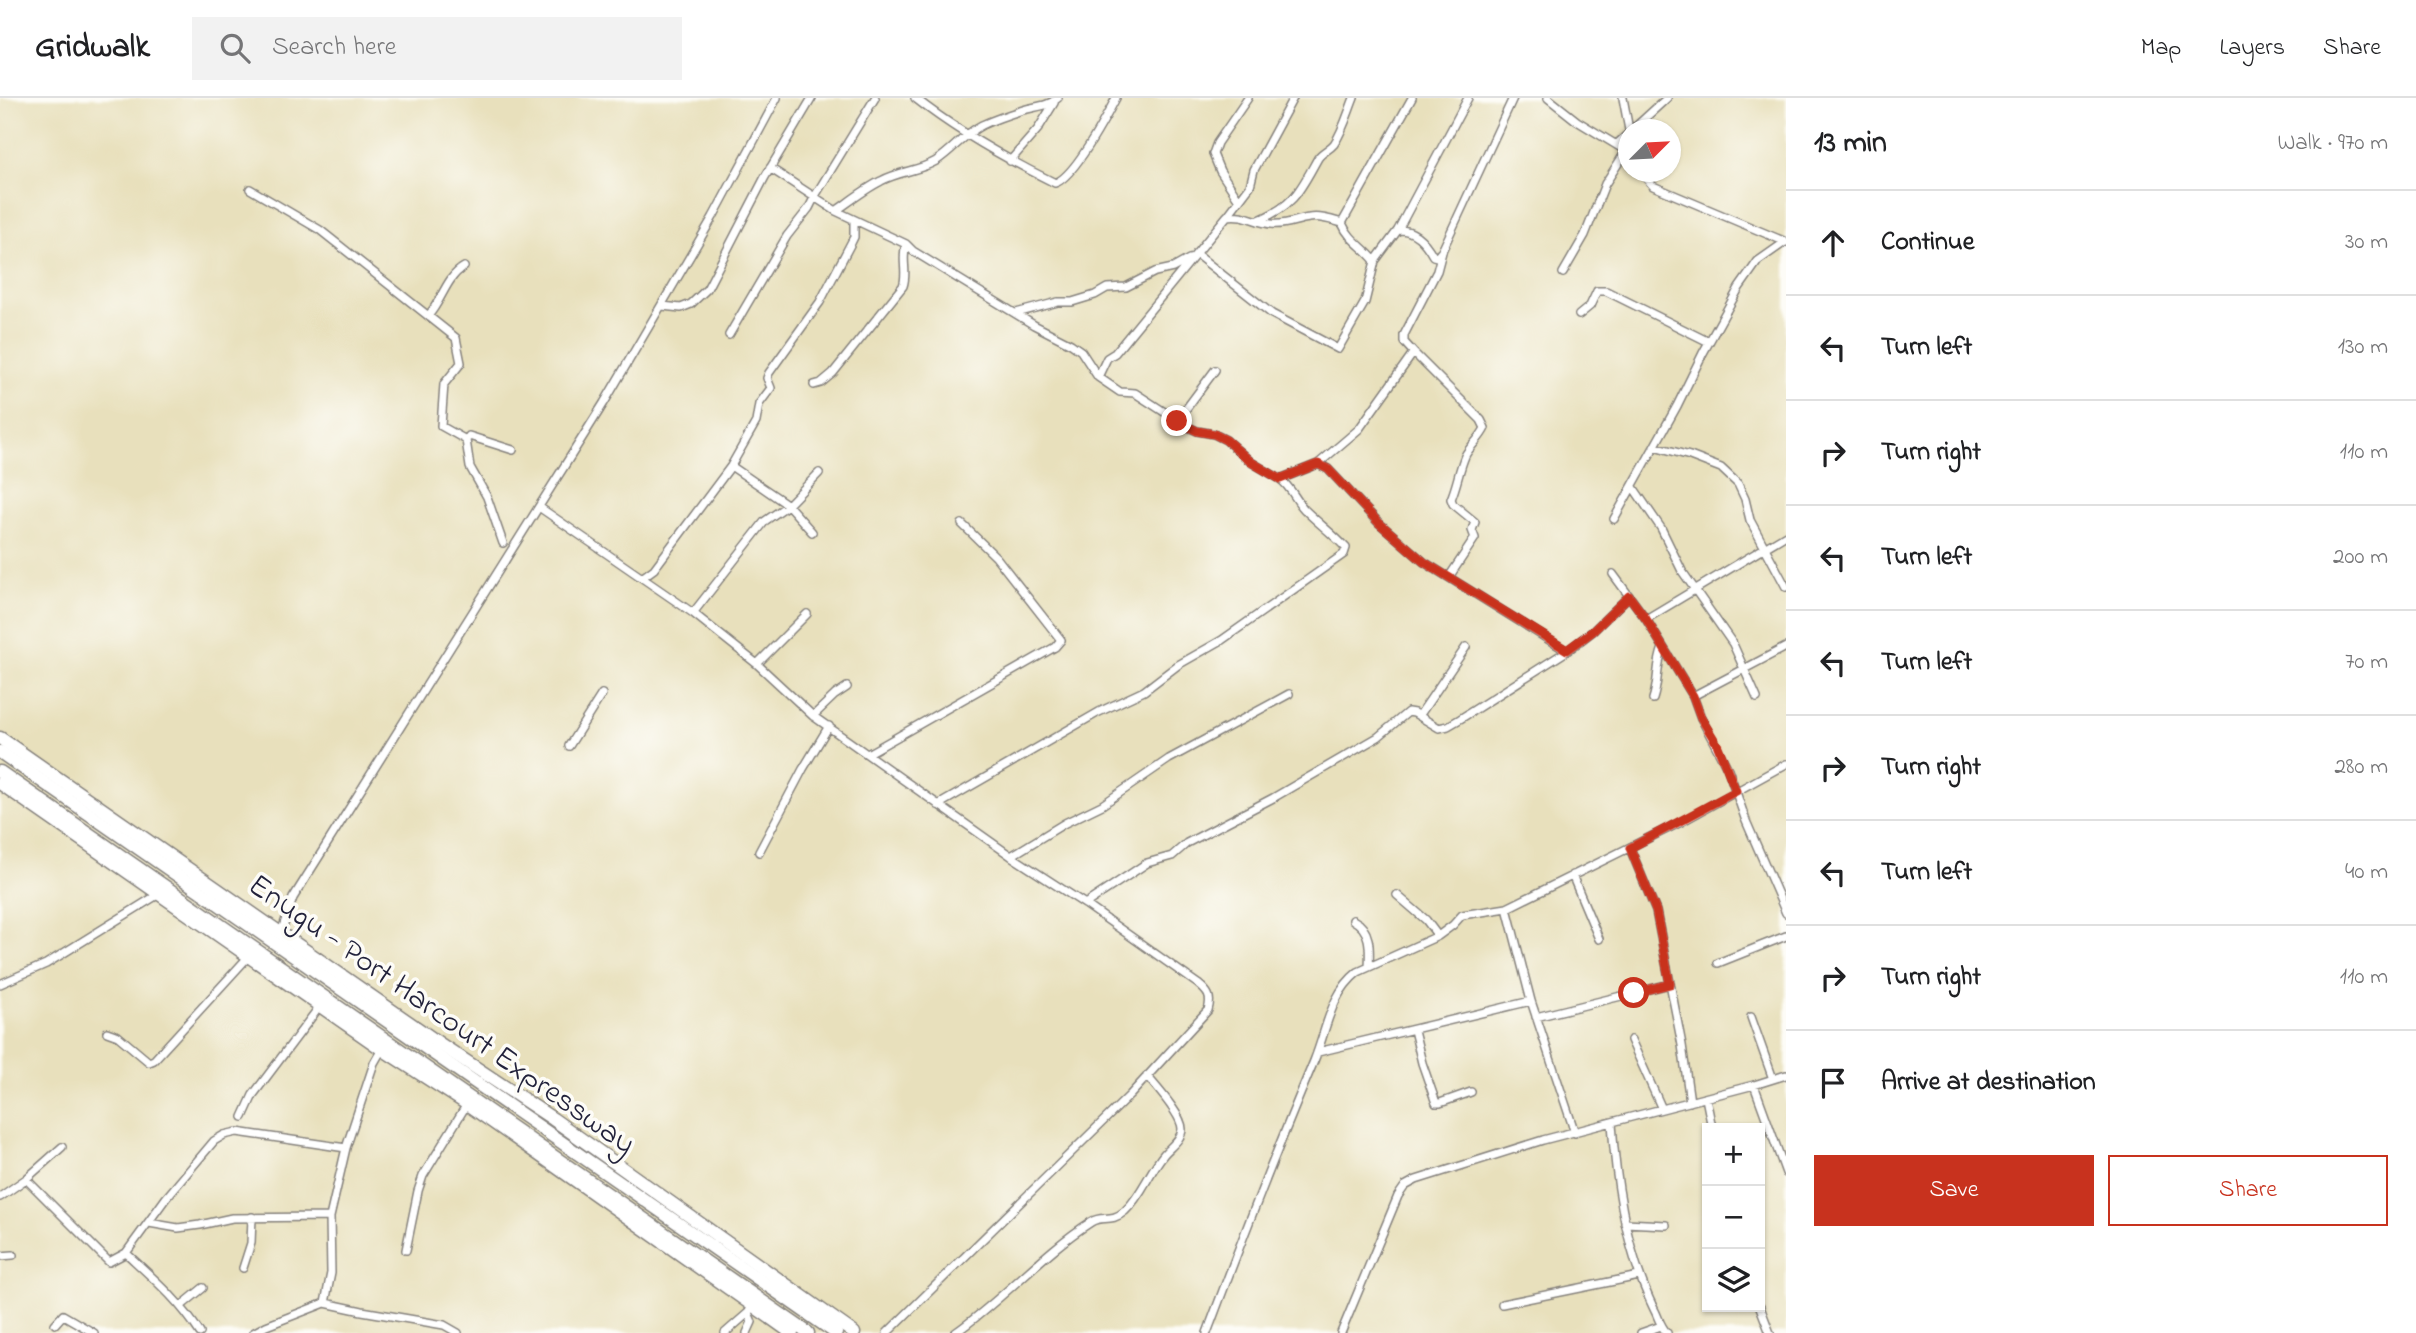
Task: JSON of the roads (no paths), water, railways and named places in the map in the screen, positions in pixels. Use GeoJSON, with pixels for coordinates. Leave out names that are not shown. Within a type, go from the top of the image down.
{"type":"FeatureCollection","features":[{"type":"Feature","properties":{"kind":"main road","name":"Enugu - Port Harcourt Expressway"},"geometry":{"type":"LineString","coordinates":[[0,738],[440,1044],[553,1119],[854,1333]]}},
{"type":"Feature","properties":{"kind":"main road","name":"Enugu - Port Harcourt Expressway"},"geometry":{"type":"LineString","coordinates":[[0,752],[836,1333]]}},
{"type":"Feature","properties":{"kind":"main road","name":"Enugu - Port Harcourt Expressway"},"geometry":{"type":"LineString","coordinates":[[0,772],[808,1333]]}},
{"type":"Feature","properties":{"kind":"main road","name":"Enugu - Port Harcourt Expressway"},"geometry":{"type":"LineString","coordinates":[[2,788],[382,1049],[467,1104],[750,1309],[792,1333]]}},
{"type":"Feature","properties":{"kind":"street"},"geometry":{"type":"LineString","coordinates":[[281,933],[293,898],[662,306],[777,98]]}},
{"type":"Feature","properties":{"kind":"street"},"geometry":{"type":"LineString","coordinates":[[662,306],[681,308],[699,298],[717,271],[770,168],[812,98]]}},
{"type":"Feature","properties":{"kind":"street"},"geometry":{"type":"LineString","coordinates":[[729,334],[787,236],[806,214],[875,98]]}},
{"type":"Feature","properties":{"kind":"street"},"geometry":{"type":"LineString","coordinates":[[915,98],[967,135],[1010,161],[1055,183],[1062,181],[1088,145],[1116,98]]}},
{"type":"Feature","properties":{"kind":"street"},"geometry":{"type":"LineString","coordinates":[[1239,200],[1220,171],[1213,154],[1217,143],[1248,98]]}},
{"type":"Feature","properties":{"kind":"street"},"geometry":{"type":"LineString","coordinates":[[1098,377],[1107,358],[1115,353],[1250,186],[1254,170],[1293,98]]}},
{"type":"Feature","properties":{"kind":"street"},"geometry":{"type":"LineString","coordinates":[[1258,221],[1294,200],[1319,157],[1337,139],[1354,98]]}},
{"type":"Feature","properties":{"kind":"street"},"geometry":{"type":"LineString","coordinates":[[1342,223],[1412,98]]}},
{"type":"Feature","properties":{"kind":"street"},"geometry":{"type":"LineString","coordinates":[[1196,254],[1272,314],[1338,349],[1365,302],[1375,261],[1398,230],[1468,98]]}},
{"type":"Feature","properties":{"kind":"street"},"geometry":{"type":"LineString","coordinates":[[1449,577],[1475,538],[1475,522],[1453,504],[1451,499],[1465,455],[1482,436],[1485,428],[1481,420],[1404,342],[1404,335],[1437,271],[1442,251],[1513,98]]}},
{"type":"Feature","properties":{"kind":"street"},"geometry":{"type":"LineString","coordinates":[[1548,98],[1577,121],[1617,144]]}},
{"type":"Feature","properties":{"kind":"street"},"geometry":{"type":"LineString","coordinates":[[1623,98],[1627,119]]}},
{"type":"Feature","properties":{"kind":"street"},"geometry":{"type":"LineString","coordinates":[[1643,119],[1667,98]]}},
{"type":"Feature","properties":{"kind":"street"},"geometry":{"type":"LineString","coordinates":[[836,211],[880,181],[934,162],[982,125],[1044,106],[1057,99]]}},
{"type":"Feature","properties":{"kind":"street"},"geometry":{"type":"LineString","coordinates":[[1010,161],[1038,129],[1057,99]]}},
{"type":"Feature","properties":{"kind":"street"},"geometry":{"type":"LineString","coordinates":[[1563,273],[1585,235],[1605,184],[1618,165]]}},
{"type":"Feature","properties":{"kind":"street"},"geometry":{"type":"LineString","coordinates":[[770,168],[836,211],[906,244],[913,251],[1060,337],[1081,351],[1098,377],[1120,392],[1135,393],[1177,421],[1226,440],[1251,462],[1289,486],[1306,510],[1346,548],[1344,554],[1222,640],[1178,665],[1144,691],[1099,712],[938,805]]}},
{"type":"Feature","properties":{"kind":"street"},"geometry":{"type":"LineString","coordinates":[[1649,182],[1653,187],[1785,242]]}},
{"type":"Feature","properties":{"kind":"street"},"geometry":{"type":"LineString","coordinates":[[250,189],[320,230],[456,338],[461,363],[444,384],[441,426],[466,440]]}},
{"type":"Feature","properties":{"kind":"street"},"geometry":{"type":"LineString","coordinates":[[1227,216],[1240,214],[1258,221],[1284,225],[1317,218],[1342,223]]}},
{"type":"Feature","properties":{"kind":"street"},"geometry":{"type":"LineString","coordinates":[[643,578],[654,569],[731,466],[756,422],[759,404],[771,388],[767,378],[769,373],[820,302],[854,237],[854,220]]}},
{"type":"Feature","properties":{"kind":"street"},"geometry":{"type":"LineString","coordinates":[[1342,223],[1351,240],[1366,249],[1375,261]]}},
{"type":"Feature","properties":{"kind":"street"},"geometry":{"type":"LineString","coordinates":[[1398,230],[1406,229],[1415,234],[1436,257],[1442,251]]}},
{"type":"Feature","properties":{"kind":"street"},"geometry":{"type":"LineString","coordinates":[[1614,519],[1752,268],[1785,242]]}},
{"type":"Feature","properties":{"kind":"street"},"geometry":{"type":"LineString","coordinates":[[814,385],[834,373],[903,286],[905,280],[902,259],[906,244]]}},
{"type":"Feature","properties":{"kind":"street"},"geometry":{"type":"LineString","coordinates":[[1016,313],[1058,302],[1072,302],[1107,288],[1126,287],[1155,272],[1173,268],[1196,254]]}},
{"type":"Feature","properties":{"kind":"street"},"geometry":{"type":"LineString","coordinates":[[428,316],[435,309],[452,276],[464,267]]}},
{"type":"Feature","properties":{"kind":"street"},"geometry":{"type":"LineString","coordinates":[[1579,315],[1590,306],[1597,291],[1606,291],[1709,342]]}},
{"type":"Feature","properties":{"kind":"street"},"geometry":{"type":"LineString","coordinates":[[1280,479],[1318,464],[1359,429],[1415,354]]}},
{"type":"Feature","properties":{"kind":"street"},"geometry":{"type":"LineString","coordinates":[[1177,421],[1215,370]]}},
{"type":"Feature","properties":{"kind":"street"},"geometry":{"type":"LineString","coordinates":[[466,440],[470,436],[513,450]]}},
{"type":"Feature","properties":{"kind":"street"},"geometry":{"type":"LineString","coordinates":[[466,440],[470,467],[486,497],[503,543]]}},
{"type":"Feature","properties":{"kind":"street"},"geometry":{"type":"LineString","coordinates":[[1654,446],[1721,468],[1738,484],[1750,520],[1786,587]]}},
{"type":"Feature","properties":{"kind":"street"},"geometry":{"type":"LineString","coordinates":[[1318,464],[1328,469],[1379,523],[1424,562],[1567,650]]}},
{"type":"Feature","properties":{"kind":"street"},"geometry":{"type":"LineString","coordinates":[[731,466],[788,505],[812,531]]}},
{"type":"Feature","properties":{"kind":"street"},"geometry":{"type":"LineString","coordinates":[[693,613],[765,521],[788,505],[819,473]]}},
{"type":"Feature","properties":{"kind":"street"},"geometry":{"type":"LineString","coordinates":[[1289,486],[1291,475]]}},
{"type":"Feature","properties":{"kind":"street"},"geometry":{"type":"LineString","coordinates":[[1633,487],[1661,528],[1682,571],[1733,644],[1758,698]]}},
{"type":"Feature","properties":{"kind":"street"},"geometry":{"type":"LineString","coordinates":[[539,507],[693,613],[757,664],[813,716],[869,753],[1011,856],[1085,904],[1198,984],[1209,995],[1209,1010],[1147,1076],[887,1333]]}},
{"type":"Feature","properties":{"kind":"street"},"geometry":{"type":"LineString","coordinates":[[869,753],[1059,644],[1061,640],[996,556],[962,524]]}},
{"type":"Feature","properties":{"kind":"street"},"geometry":{"type":"LineString","coordinates":[[1646,619],[1786,535]]}},
{"type":"Feature","properties":{"kind":"street"},"geometry":{"type":"LineString","coordinates":[[1613,574],[1646,619],[1693,696],[1701,718],[1717,744],[1746,821],[1786,913]]}},
{"type":"Feature","properties":{"kind":"street"},"geometry":{"type":"LineString","coordinates":[[1085,904],[1147,863],[1172,856],[1187,844],[1378,737],[1408,712],[1414,712],[1439,727],[1448,726],[1567,650],[1593,631],[1629,596]]}},
{"type":"Feature","properties":{"kind":"street"},"geometry":{"type":"LineString","coordinates":[[757,664],[807,614]]}},
{"type":"Feature","properties":{"kind":"street"},"geometry":{"type":"LineString","coordinates":[[1419,716],[1466,647]]}},
{"type":"Feature","properties":{"kind":"street"},"geometry":{"type":"LineString","coordinates":[[1693,696],[1786,647]]}},
{"type":"Feature","properties":{"kind":"street"},"geometry":{"type":"LineString","coordinates":[[1653,699],[1663,648]]}},
{"type":"Feature","properties":{"kind":"street"},"geometry":{"type":"LineString","coordinates":[[813,716],[847,687]]}},
{"type":"Feature","properties":{"kind":"street"},"geometry":{"type":"LineString","coordinates":[[569,746],[602,694]]}},
{"type":"Feature","properties":{"kind":"street"},"geometry":{"type":"LineString","coordinates":[[1011,856],[1065,823],[1102,805],[1181,753],[1289,694]]}},
{"type":"Feature","properties":{"kind":"street"},"geometry":{"type":"LineString","coordinates":[[759,852],[829,726]]}},
{"type":"Feature","properties":{"kind":"street"},"geometry":{"type":"LineString","coordinates":[[1207,1333],[1340,991],[1347,980],[1358,972],[1438,936],[1462,915],[1507,908],[1630,848],[1786,764]]}},
{"type":"Feature","properties":{"kind":"street"},"geometry":{"type":"LineString","coordinates":[[1630,848],[1656,911],[1690,1102]]}},
{"type":"Feature","properties":{"kind":"street"},"geometry":{"type":"LineString","coordinates":[[1572,874],[1599,939]]}},
{"type":"Feature","properties":{"kind":"street"},"geometry":{"type":"LineString","coordinates":[[0,984],[46,964],[159,894]]}},
{"type":"Feature","properties":{"kind":"street"},"geometry":{"type":"LineString","coordinates":[[1397,895],[1426,920],[1438,936]]}},
{"type":"Feature","properties":{"kind":"street"},"geometry":{"type":"LineString","coordinates":[[1507,908],[1531,1001],[1575,1133]]}},
{"type":"Feature","properties":{"kind":"street"},"geometry":{"type":"LineString","coordinates":[[1353,920],[1367,933],[1369,967]]}},
{"type":"Feature","properties":{"kind":"street"},"geometry":{"type":"LineString","coordinates":[[1718,963],[1786,936]]}},
{"type":"Feature","properties":{"kind":"street"},"geometry":{"type":"LineString","coordinates":[[107,1032],[118,1036],[149,1062],[154,1060],[249,956]]}},
{"type":"Feature","properties":{"kind":"street"},"geometry":{"type":"LineString","coordinates":[[1536,1017],[1670,984]]}},
{"type":"Feature","properties":{"kind":"street"},"geometry":{"type":"LineString","coordinates":[[1318,1052],[1531,1001]]}},
{"type":"Feature","properties":{"kind":"street"},"geometry":{"type":"LineString","coordinates":[[243,1117],[253,1095],[320,1006]]}},
{"type":"Feature","properties":{"kind":"street"},"geometry":{"type":"LineString","coordinates":[[1751,1017],[1773,1079]]}},
{"type":"Feature","properties":{"kind":"street"},"geometry":{"type":"LineString","coordinates":[[1414,1030],[1436,1102],[1440,1104],[1471,1092]]}},
{"type":"Feature","properties":{"kind":"street"},"geometry":{"type":"LineString","coordinates":[[1631,1040],[1662,1109]]}},
{"type":"Feature","properties":{"kind":"street"},"geometry":{"type":"LineString","coordinates":[[325,1303],[331,1273],[330,1217],[346,1148],[374,1063],[382,1049]]}},
{"type":"Feature","properties":{"kind":"street"},"geometry":{"type":"LineString","coordinates":[[1341,1333],[1398,1196],[1405,1186],[1428,1175],[1543,1140],[1754,1085],[1786,1074]]}},
{"type":"Feature","properties":{"kind":"street"},"geometry":{"type":"LineString","coordinates":[[955,1333],[1000,1300],[1030,1270],[1092,1221],[1112,1219],[1133,1203],[1159,1161],[1178,1140],[1182,1131],[1182,1125],[1174,1111],[1147,1076]]}},
{"type":"Feature","properties":{"kind":"street"},"geometry":{"type":"LineString","coordinates":[[1754,1085],[1786,1173]]}},
{"type":"Feature","properties":{"kind":"street"},"geometry":{"type":"LineString","coordinates":[[1706,1098],[1711,1123]]}},
{"type":"Feature","properties":{"kind":"street"},"geometry":{"type":"LineString","coordinates":[[406,1250],[423,1176],[467,1104]]}},
{"type":"Feature","properties":{"kind":"street"},"geometry":{"type":"LineString","coordinates":[[1612,1123],[1625,1223],[1639,1276],[1661,1326],[1667,1333]]}},
{"type":"Feature","properties":{"kind":"street"},"geometry":{"type":"LineString","coordinates":[[26,1179],[109,1262],[126,1253],[214,1141],[225,1135],[237,1132],[346,1148]]}},
{"type":"Feature","properties":{"kind":"street"},"geometry":{"type":"LineString","coordinates":[[0,1197],[26,1179],[62,1147]]}},
{"type":"Feature","properties":{"kind":"street"},"geometry":{"type":"LineString","coordinates":[[243,1268],[251,1243],[252,1217]]}},
{"type":"Feature","properties":{"kind":"street"},"geometry":{"type":"LineString","coordinates":[[149,1223],[178,1228],[232,1218],[330,1217]]}},
{"type":"Feature","properties":{"kind":"street"},"geometry":{"type":"LineString","coordinates":[[1625,1223],[1666,1225]]}},
{"type":"Feature","properties":{"kind":"street"},"geometry":{"type":"LineString","coordinates":[[126,1253],[181,1306],[200,1333]]}},
{"type":"Feature","properties":{"kind":"street"},"geometry":{"type":"LineString","coordinates":[[0,1256],[13,1255]]}},
{"type":"Feature","properties":{"kind":"street"},"geometry":{"type":"LineString","coordinates":[[1502,1304],[1639,1276]]}},
{"type":"Feature","properties":{"kind":"street"},"geometry":{"type":"LineString","coordinates":[[181,1306],[203,1288]]}},
{"type":"Feature","properties":{"kind":"street"},"geometry":{"type":"LineString","coordinates":[[253,1333],[325,1303],[444,1325],[452,1331]]}},
{"type":"Feature","properties":{"kind":"street"},"geometry":{"type":"LineString","coordinates":[[725,1333],[750,1309]]}},
{"type":"Feature","properties":{"kind":"street"},"geometry":{"type":"LineString","coordinates":[[747,1333],[752,1322],[750,1309]]}},
{"type":"Feature","properties":{"kind":"street"},"geometry":{"type":"LineString","coordinates":[[1762,1312],[1770,1333]]}},
{"type":"Feature","properties":{"kind":"street"},"geometry":{"type":"LineString","coordinates":[[54,1324],[63,1315],[93,1333]]}},
{"type":"Feature","properties":{"kind":"street"},"geometry":{"type":"LineString","coordinates":[[266,1326],[273,1333]]}},
{"type":"Feature","properties":{"kind":"street"},"geometry":{"type":"LineString","coordinates":[[1641,1333],[1661,1326]]}}]}
